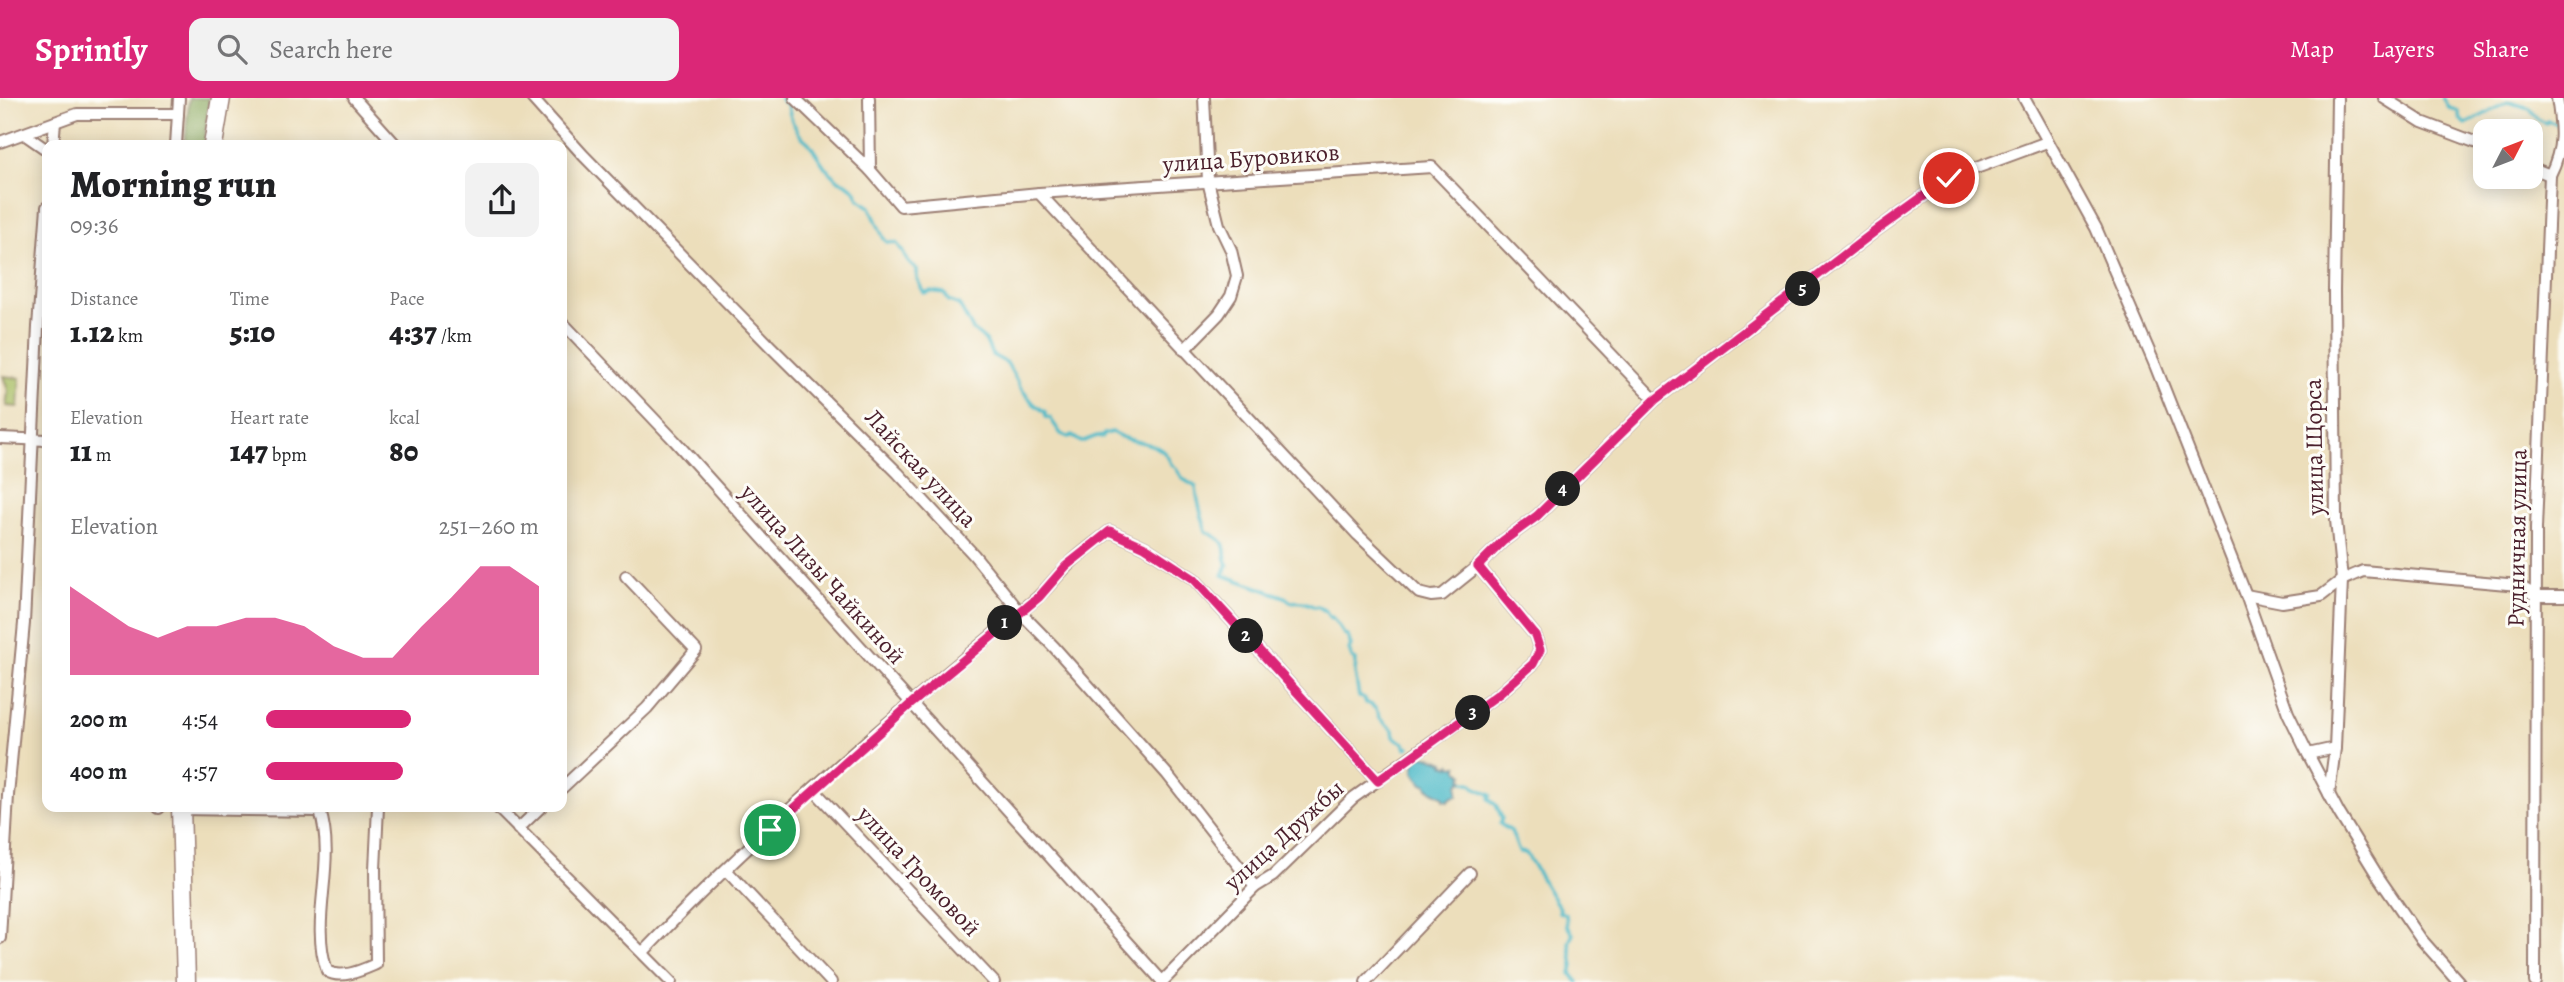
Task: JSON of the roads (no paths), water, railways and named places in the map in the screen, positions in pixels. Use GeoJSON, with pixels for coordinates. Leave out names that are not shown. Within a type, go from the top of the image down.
{"type":"FeatureCollection","features":[{"type":"Feature","properties":{"kind":"main road"},"geometry":{"type":"LineString","coordinates":[[215,140],[220,98]]}},
{"type":"Feature","properties":{"kind":"main road"},"geometry":{"type":"LineString","coordinates":[[181,812],[186,982]]}},
{"type":"Feature","properties":{"kind":"street"},"geometry":{"type":"LineString","coordinates":[[176,140],[179,98]]}},
{"type":"Feature","properties":{"kind":"street"},"geometry":{"type":"LineString","coordinates":[[354,98],[392,140]]}},
{"type":"Feature","properties":{"kind":"street","name":"Лайская улица"},"geometry":{"type":"LineString","coordinates":[[532,98],[583,155],[898,472],[1167,774],[1255,887]]}},
{"type":"Feature","properties":{"kind":"street","name":"улица Буровиков"},"geometry":{"type":"LineString","coordinates":[[795,98],[870,170],[901,206],[1039,193],[1432,167],[1655,400]]}},
{"type":"Feature","properties":{"kind":"street"},"geometry":{"type":"LineString","coordinates":[[869,98],[870,170]]}},
{"type":"Feature","properties":{"kind":"street"},"geometry":{"type":"LineString","coordinates":[[1184,350],[1219,314],[1231,296],[1237,275],[1219,225],[1208,181],[1204,98]]}},
{"type":"Feature","properties":{"kind":"street"},"geometry":{"type":"LineString","coordinates":[[2024,98],[2096,228],[2155,365],[2246,595],[2288,713],[2308,754],[2366,856],[2421,939],[2459,982]]}},
{"type":"Feature","properties":{"kind":"street","name":"улица Щорса"},"geometry":{"type":"LineString","coordinates":[[2329,795],[2334,748],[2342,580],[2336,520],[2334,278],[2337,98]]}},
{"type":"Feature","properties":{"kind":"street"},"geometry":{"type":"LineString","coordinates":[[2384,98],[2421,122],[2473,142]]}},
{"type":"Feature","properties":{"kind":"street","name":"Рудничная улица"},"geometry":{"type":"LineString","coordinates":[[2535,982],[2536,529],[2550,175],[2557,164],[2564,141],[2557,98]]}},
{"type":"Feature","properties":{"kind":"street"},"geometry":{"type":"LineString","coordinates":[[0,142],[77,114],[178,114]]}},
{"type":"Feature","properties":{"kind":"street"},"geometry":{"type":"LineString","coordinates":[[53,140],[55,122]]}},
{"type":"Feature","properties":{"kind":"street"},"geometry":{"type":"LineString","coordinates":[[24,134],[42,147]]}},
{"type":"Feature","properties":{"kind":"street"},"geometry":{"type":"LineString","coordinates":[[1039,193],[1358,535],[1419,593],[1431,596],[1442,595],[1478,566],[1503,541],[1537,516],[1655,400],[1878,229],[1949,178],[2047,142]]}},
{"type":"Feature","properties":{"kind":"street"},"geometry":{"type":"LineString","coordinates":[[2543,172],[2550,175]]}},
{"type":"Feature","properties":{"kind":"street"},"geometry":{"type":"LineString","coordinates":[[0,938],[8,795],[24,623],[42,284]]}},
{"type":"Feature","properties":{"kind":"street","name":"улица Лизы Чайкиной"},"geometry":{"type":"LineString","coordinates":[[567,327],[675,442],[1162,982]]}},
{"type":"Feature","properties":{"kind":"street"},"geometry":{"type":"LineString","coordinates":[[0,438],[42,440]]}},
{"type":"Feature","properties":{"kind":"street"},"geometry":{"type":"LineString","coordinates":[[643,952],[694,898],[813,789],[1039,597],[1066,566],[1110,531],[1145,547],[1194,579],[1378,781]]}},
{"type":"Feature","properties":{"kind":"street","name":"улица Дружбы"},"geometry":{"type":"LineString","coordinates":[[1162,982],[1255,887],[1273,876],[1353,798],[1500,693],[1533,664],[1540,650],[1535,635],[1478,566]]}},
{"type":"Feature","properties":{"kind":"street"},"geometry":{"type":"LineString","coordinates":[[2246,595],[2282,602],[2321,596],[2342,580],[2363,571],[2518,585],[2537,596],[2564,596]]}},
{"type":"Feature","properties":{"kind":"street"},"geometry":{"type":"LineString","coordinates":[[567,783],[647,708],[696,650],[626,576]]}},
{"type":"Feature","properties":{"kind":"street"},"geometry":{"type":"LineString","coordinates":[[2308,754],[2334,748]]}},
{"type":"Feature","properties":{"kind":"street","name":"улица Громовой"},"geometry":{"type":"LineString","coordinates":[[813,789],[993,982]]}},
{"type":"Feature","properties":{"kind":"street"},"geometry":{"type":"LineString","coordinates":[[321,812],[327,841],[321,950],[327,971],[339,975],[376,964],[374,869],[378,812]]}},
{"type":"Feature","properties":{"kind":"street"},"geometry":{"type":"LineString","coordinates":[[501,812],[671,982]]}},
{"type":"Feature","properties":{"kind":"street"},"geometry":{"type":"LineString","coordinates":[[517,829],[536,812]]}},
{"type":"Feature","properties":{"kind":"street"},"geometry":{"type":"LineString","coordinates":[[726,870],[831,982]]}},
{"type":"Feature","properties":{"kind":"street"},"geometry":{"type":"LineString","coordinates":[[1366,982],[1470,873]]}},
{"type":"Feature","properties":{"kind":"water"},"geometry":{"type":"Polygon","coordinates":[[[1424,755],[1445,762],[1444,764],[1450,767],[1451,764],[1453,767],[1458,766],[1465,782],[1461,781],[1458,785],[1458,796],[1444,800],[1444,797],[1422,784],[1414,772],[1414,763],[1424,755]]]}},
{"type":"Feature","properties":{"kind":"waterway"},"geometry":{"type":"LineString","coordinates":[[781,98],[787,104],[800,135],[809,143],[825,167],[839,181],[855,190],[859,199],[870,207],[884,239],[896,243],[910,264],[917,269],[917,279],[924,293],[944,293],[949,301],[959,305],[973,330],[986,341],[992,355],[1007,363],[1022,390],[1045,412],[1046,417],[1050,418],[1061,434],[1072,436],[1081,442],[1112,432],[1161,450],[1183,479],[1196,487],[1206,531],[1219,539],[1224,546],[1228,564],[1223,575],[1285,597],[1291,602],[1318,606],[1332,617],[1348,636],[1351,646],[1349,650],[1352,658],[1356,660],[1359,697],[1375,708],[1379,718],[1393,730],[1394,737],[1404,743],[1406,749],[1409,747]]}},
{"type":"Feature","properties":{"kind":"waterway"},"geometry":{"type":"LineString","coordinates":[[2443,98],[2449,108],[2458,111],[2460,119],[2466,124],[2508,102],[2530,108],[2543,122],[2558,124]]}},
{"type":"Feature","properties":{"kind":"waterway"},"geometry":{"type":"LineString","coordinates":[[1465,782],[1491,795],[1489,799],[1496,805],[1502,818],[1500,824],[1511,831],[1519,852],[1526,853],[1560,908],[1559,912],[1566,914],[1567,926],[1573,934],[1569,942],[1573,966],[1571,974],[1578,982]]}}]}
